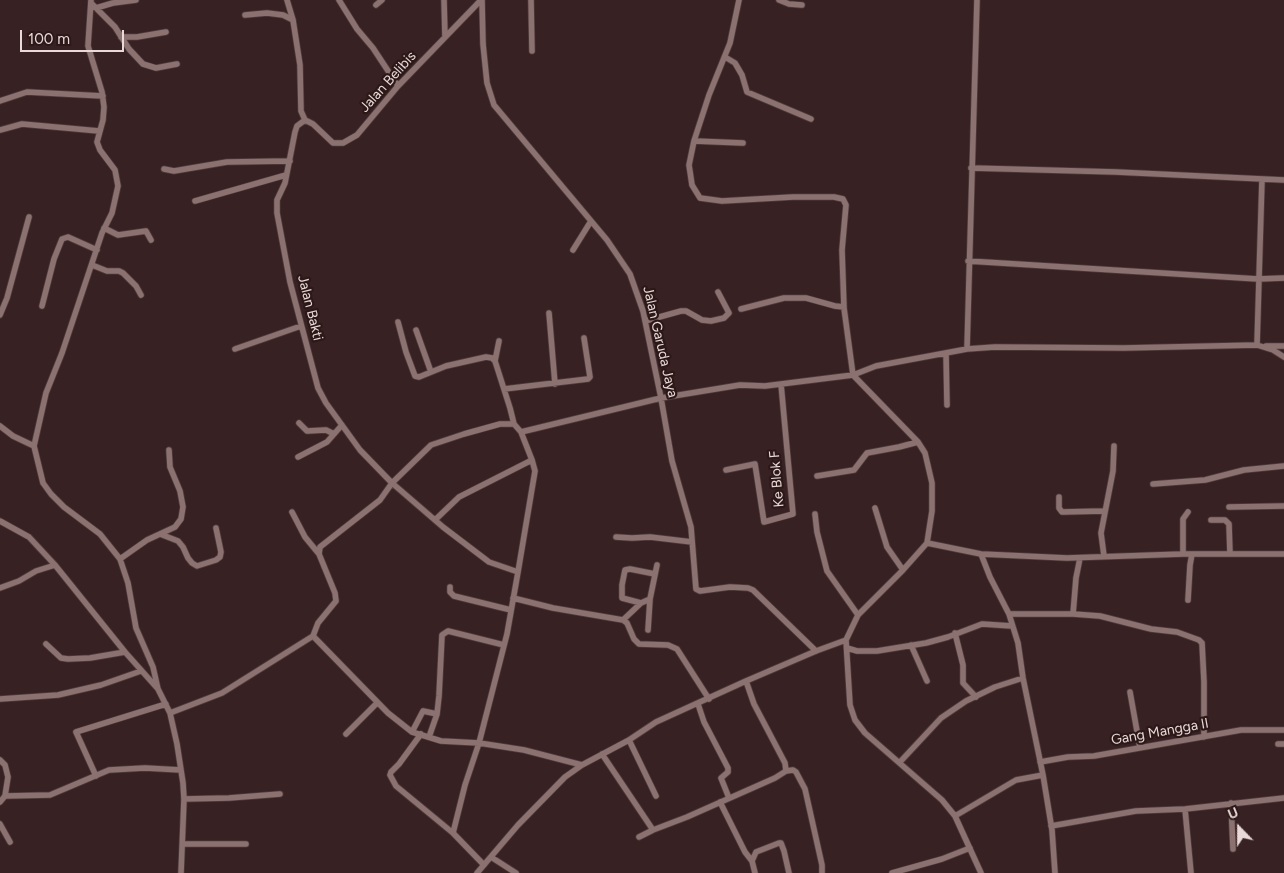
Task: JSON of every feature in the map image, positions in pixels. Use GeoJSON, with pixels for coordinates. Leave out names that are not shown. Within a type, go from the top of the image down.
{"type":"FeatureCollection","features":[{"type":"Feature","properties":{"kind":"street"},"geometry":{"type":"LineString","coordinates":[[96,8],[113,3],[136,0]]}},
{"type":"Feature","properties":{"kind":"street"},"geometry":{"type":"LineString","coordinates":[[287,0],[293,20],[300,65],[301,111],[304,120]]}},
{"type":"Feature","properties":{"kind":"street"},"geometry":{"type":"LineString","coordinates":[[339,0],[356,30],[373,48],[398,86]]}},
{"type":"Feature","properties":{"kind":"street"},"geometry":{"type":"LineString","coordinates":[[376,5],[382,0]]}},
{"type":"Feature","properties":{"kind":"street"},"geometry":{"type":"LineString","coordinates":[[444,0],[445,38]]}},
{"type":"Feature","properties":{"kind":"street","name":"Jalan Belibis"},"geometry":{"type":"LineString","coordinates":[[304,120],[313,124],[333,143],[343,143],[357,135],[398,86],[481,0]]}},
{"type":"Feature","properties":{"kind":"street","name":"Jalan Garuda Jaya"},"geometry":{"type":"LineString","coordinates":[[481,0],[486,83],[494,105],[608,240],[630,274],[645,321],[672,462],[691,527],[697,590],[730,587],[753,590],[816,651]]}},
{"type":"Feature","properties":{"kind":"street"},"geometry":{"type":"LineString","coordinates":[[532,0],[532,51]]}},
{"type":"Feature","properties":{"kind":"street"},"geometry":{"type":"LineString","coordinates":[[739,0],[730,43],[709,95],[694,141],[689,165],[692,185],[700,198],[722,201],[834,197],[843,199],[846,205],[842,250],[844,307],[853,375],[918,442],[925,453],[932,483],[932,511],[926,543],[903,570],[858,615],[846,640],[850,705],[855,720],[865,733],[942,800],[956,816],[981,873]]}},
{"type":"Feature","properties":{"kind":"street"},"geometry":{"type":"LineString","coordinates":[[778,0],[789,4],[802,5]]}},
{"type":"Feature","properties":{"kind":"street"},"geometry":{"type":"LineString","coordinates":[[967,349],[968,261],[977,0]]}},
{"type":"Feature","properties":{"kind":"street"},"geometry":{"type":"LineString","coordinates":[[91,2],[115,27],[129,49],[143,64],[156,68],[176,64]]}},
{"type":"Feature","properties":{"kind":"street"},"geometry":{"type":"LineString","coordinates":[[91,2],[88,46],[103,96],[103,120],[97,142],[100,150],[114,170],[118,186],[112,213],[104,228],[62,353],[46,393],[34,446],[43,483],[51,494],[64,507],[100,534],[120,559],[128,583],[136,628],[153,667],[158,689]]}},
{"type":"Feature","properties":{"kind":"street"},"geometry":{"type":"LineString","coordinates":[[245,15],[267,13],[283,15],[293,20]]}},
{"type":"Feature","properties":{"kind":"street"},"geometry":{"type":"LineString","coordinates":[[121,37],[137,37],[166,32]]}},
{"type":"Feature","properties":{"kind":"street"},"geometry":{"type":"LineString","coordinates":[[725,57],[735,63],[742,75],[747,92],[811,119]]}},
{"type":"Feature","properties":{"kind":"street"},"geometry":{"type":"LineString","coordinates":[[0,101],[27,92],[103,96]]}},
{"type":"Feature","properties":{"kind":"street","name":"Jalan Bakti"},"geometry":{"type":"LineString","coordinates":[[304,120],[296,126],[285,183],[277,200],[277,213],[290,282],[318,388],[326,403],[360,450],[392,483],[435,520],[489,562],[518,572]]}},
{"type":"Feature","properties":{"kind":"street"},"geometry":{"type":"LineString","coordinates":[[0,130],[22,124],[100,131]]}},
{"type":"Feature","properties":{"kind":"street"},"geometry":{"type":"LineString","coordinates":[[694,141],[743,143]]}},
{"type":"Feature","properties":{"kind":"street"},"geometry":{"type":"LineString","coordinates":[[164,169],[174,171],[227,162],[290,161]]}},
{"type":"Feature","properties":{"kind":"street"},"geometry":{"type":"LineString","coordinates":[[971,168],[1116,172],[1284,180]]}},
{"type":"Feature","properties":{"kind":"street"},"geometry":{"type":"LineString","coordinates":[[194,201],[286,175]]}},
{"type":"Feature","properties":{"kind":"street"},"geometry":{"type":"LineString","coordinates":[[1260,346],[1258,279],[1262,179]]}},
{"type":"Feature","properties":{"kind":"street"},"geometry":{"type":"LineString","coordinates":[[0,315],[7,298],[29,217]]}},
{"type":"Feature","properties":{"kind":"street"},"geometry":{"type":"LineString","coordinates":[[573,250],[591,221]]}},
{"type":"Feature","properties":{"kind":"street"},"geometry":{"type":"LineString","coordinates":[[104,228],[118,235],[146,231],[151,240]]}},
{"type":"Feature","properties":{"kind":"street"},"geometry":{"type":"LineString","coordinates":[[42,306],[54,259],[62,239],[68,237],[96,250]]}},
{"type":"Feature","properties":{"kind":"street"},"geometry":{"type":"LineString","coordinates":[[968,261],[1258,279],[1284,278]]}},
{"type":"Feature","properties":{"kind":"street"},"geometry":{"type":"LineString","coordinates":[[92,265],[107,271],[123,273],[136,286],[141,295]]}},
{"type":"Feature","properties":{"kind":"street"},"geometry":{"type":"LineString","coordinates":[[645,321],[681,311],[686,311],[702,320],[711,321],[724,318],[729,313],[718,292]]}},
{"type":"Feature","properties":{"kind":"street"},"geometry":{"type":"LineString","coordinates":[[741,309],[784,298],[806,298],[844,307]]}},
{"type":"Feature","properties":{"kind":"street"},"geometry":{"type":"LineString","coordinates":[[549,313],[555,384]]}},
{"type":"Feature","properties":{"kind":"street"},"geometry":{"type":"LineString","coordinates":[[398,322],[412,372],[416,376],[446,366],[486,357],[492,358],[495,361]]}},
{"type":"Feature","properties":{"kind":"street"},"geometry":{"type":"LineString","coordinates":[[235,349],[301,326]]}},
{"type":"Feature","properties":{"kind":"street"},"geometry":{"type":"LineString","coordinates":[[416,330],[431,372]]}},
{"type":"Feature","properties":{"kind":"street"},"geometry":{"type":"LineString","coordinates":[[504,389],[585,381],[590,377],[584,338]]}},
{"type":"Feature","properties":{"kind":"street"},"geometry":{"type":"LineString","coordinates":[[453,833],[465,785],[479,744],[504,645],[535,471],[521,432],[514,424],[495,361],[499,341]]}},
{"type":"Feature","properties":{"kind":"street"},"geometry":{"type":"LineString","coordinates":[[1260,346],[1284,356]]}},
{"type":"Feature","properties":{"kind":"street"},"geometry":{"type":"LineString","coordinates":[[521,432],[661,398],[740,386],[765,386],[853,375],[876,366],[967,349],[996,347],[1284,346]]}},
{"type":"Feature","properties":{"kind":"street"},"geometry":{"type":"LineString","coordinates":[[946,353],[947,406]]}},
{"type":"Feature","properties":{"kind":"street","name":"Ke Blok F"},"geometry":{"type":"LineString","coordinates":[[726,470],[754,464],[764,522],[792,514],[781,384]]}},
{"type":"Feature","properties":{"kind":"street"},"geometry":{"type":"LineString","coordinates":[[298,423],[307,431],[326,430],[334,434]]}},
{"type":"Feature","properties":{"kind":"street"},"geometry":{"type":"LineString","coordinates":[[319,554],[320,547],[380,500],[392,483],[431,445],[500,424],[514,424]]}},
{"type":"Feature","properties":{"kind":"street"},"geometry":{"type":"LineString","coordinates":[[298,457],[327,442],[342,425]]}},
{"type":"Feature","properties":{"kind":"street"},"geometry":{"type":"LineString","coordinates":[[0,426],[13,436],[34,446]]}},
{"type":"Feature","properties":{"kind":"street"},"geometry":{"type":"LineString","coordinates":[[817,476],[854,470],[866,454],[899,448],[918,442]]}},
{"type":"Feature","properties":{"kind":"street"},"geometry":{"type":"LineString","coordinates":[[1104,556],[1101,533],[1112,471],[1114,446]]}},
{"type":"Feature","properties":{"kind":"street"},"geometry":{"type":"LineString","coordinates":[[120,559],[147,540],[175,527],[181,519],[183,507],[180,491],[170,467],[169,450]]}},
{"type":"Feature","properties":{"kind":"street"},"geometry":{"type":"LineString","coordinates":[[435,520],[459,497],[532,460]]}},
{"type":"Feature","properties":{"kind":"street"},"geometry":{"type":"LineString","coordinates":[[1153,484],[1205,480],[1244,470],[1284,466]]}},
{"type":"Feature","properties":{"kind":"street"},"geometry":{"type":"LineString","coordinates":[[1059,497],[1059,508],[1062,512],[1104,511]]}},
{"type":"Feature","properties":{"kind":"street"},"geometry":{"type":"LineString","coordinates":[[1229,507],[1284,506]]}},
{"type":"Feature","properties":{"kind":"street"},"geometry":{"type":"LineString","coordinates":[[875,508],[886,547],[903,570]]}},
{"type":"Feature","properties":{"kind":"street"},"geometry":{"type":"LineString","coordinates":[[170,713],[222,693],[314,636],[318,623],[336,601],[335,593],[319,554],[305,537],[292,512]]}},
{"type":"Feature","properties":{"kind":"street"},"geometry":{"type":"LineString","coordinates":[[1183,554],[1183,519],[1188,512]]}},
{"type":"Feature","properties":{"kind":"street"},"geometry":{"type":"LineString","coordinates":[[815,514],[817,532],[827,570],[858,615]]}},
{"type":"Feature","properties":{"kind":"street"},"geometry":{"type":"LineString","coordinates":[[0,520],[28,537],[55,565],[125,652],[158,689],[166,704],[170,713],[181,770],[184,799],[181,873]]}},
{"type":"Feature","properties":{"kind":"street"},"geometry":{"type":"LineString","coordinates":[[1211,520],[1225,520],[1229,524],[1230,554]]}},
{"type":"Feature","properties":{"kind":"street"},"geometry":{"type":"LineString","coordinates":[[160,534],[178,541],[188,558],[197,566],[220,557],[221,552],[216,528]]}},
{"type":"Feature","properties":{"kind":"street"},"geometry":{"type":"LineString","coordinates":[[616,536],[632,538],[650,536],[692,542]]}},
{"type":"Feature","properties":{"kind":"street"},"geometry":{"type":"LineString","coordinates":[[926,543],[981,554],[1080,558],[1183,554],[1284,554]]}},
{"type":"Feature","properties":{"kind":"street"},"geometry":{"type":"LineString","coordinates":[[981,554],[990,577],[1009,614],[1018,643],[1043,775],[1051,826],[1055,873]]}},
{"type":"Feature","properties":{"kind":"street"},"geometry":{"type":"LineString","coordinates":[[1188,600],[1192,554]]}},
{"type":"Feature","properties":{"kind":"street"},"geometry":{"type":"LineString","coordinates":[[1073,614],[1075,585],[1080,558]]}},
{"type":"Feature","properties":{"kind":"street"},"geometry":{"type":"LineString","coordinates":[[648,630],[650,598],[657,564]]}},
{"type":"Feature","properties":{"kind":"street"},"geometry":{"type":"LineString","coordinates":[[0,588],[19,581],[36,571],[55,565]]}},
{"type":"Feature","properties":{"kind":"street"},"geometry":{"type":"LineString","coordinates":[[641,603],[622,598],[625,570],[630,568],[655,574]]}},
{"type":"Feature","properties":{"kind":"street"},"geometry":{"type":"LineString","coordinates":[[450,587],[450,592],[454,596],[511,610]]}},
{"type":"Feature","properties":{"kind":"street"},"geometry":{"type":"LineString","coordinates":[[513,598],[553,608],[623,620],[627,623],[634,639],[639,644],[668,644],[677,649],[709,699]]}},
{"type":"Feature","properties":{"kind":"street"},"geometry":{"type":"LineString","coordinates":[[623,620],[641,603],[650,598]]}},
{"type":"Feature","properties":{"kind":"street"},"geometry":{"type":"LineString","coordinates":[[1009,614],[1100,616],[1151,630],[1177,632],[1199,640],[1202,643],[1204,737]]}},
{"type":"Feature","properties":{"kind":"street"},"geometry":{"type":"LineString","coordinates":[[847,648],[857,651],[911,645],[941,639],[982,624],[1012,626]]}},
{"type":"Feature","properties":{"kind":"street"},"geometry":{"type":"LineString","coordinates":[[429,737],[437,714],[441,676],[442,635],[448,631],[504,645]]}},
{"type":"Feature","properties":{"kind":"street"},"geometry":{"type":"LineString","coordinates":[[955,633],[963,665],[963,683],[976,697]]}},
{"type":"Feature","properties":{"kind":"street"},"geometry":{"type":"LineString","coordinates":[[314,636],[377,703],[412,732],[441,741],[524,750],[582,765]]}},
{"type":"Feature","properties":{"kind":"street"},"geometry":{"type":"LineString","coordinates":[[477,873],[518,825],[566,777],[582,765],[629,740],[656,722],[746,681],[846,640]]}},
{"type":"Feature","properties":{"kind":"street"},"geometry":{"type":"LineString","coordinates":[[46,644],[61,658],[68,659],[90,658],[125,652]]}},
{"type":"Feature","properties":{"kind":"street"},"geometry":{"type":"LineString","coordinates":[[911,645],[927,681]]}},
{"type":"Feature","properties":{"kind":"street"},"geometry":{"type":"LineString","coordinates":[[0,699],[58,696],[101,685],[142,671]]}},
{"type":"Feature","properties":{"kind":"street"},"geometry":{"type":"LineString","coordinates":[[900,762],[941,718],[966,701],[995,686],[1024,678]]}},
{"type":"Feature","properties":{"kind":"street"},"geometry":{"type":"LineString","coordinates":[[746,681],[754,704],[784,763],[786,771]]}},
{"type":"Feature","properties":{"kind":"street"},"geometry":{"type":"LineString","coordinates":[[1130,692],[1140,748]]}},
{"type":"Feature","properties":{"kind":"street"},"geometry":{"type":"LineString","coordinates":[[346,734],[377,703]]}},
{"type":"Feature","properties":{"kind":"street"},"geometry":{"type":"LineString","coordinates":[[96,776],[76,732],[166,704]]}},
{"type":"Feature","properties":{"kind":"street"},"geometry":{"type":"LineString","coordinates":[[698,704],[704,722],[728,768],[728,772],[720,778],[729,798]]}},
{"type":"Feature","properties":{"kind":"street"},"geometry":{"type":"LineString","coordinates":[[412,732],[423,711],[437,714]]}},
{"type":"Feature","properties":{"kind":"street","name":"Gang Mangga II"},"geometry":{"type":"LineString","coordinates":[[1040,762],[1068,757],[1094,756],[1241,730],[1284,730]]}},
{"type":"Feature","properties":{"kind":"street"},"geometry":{"type":"LineString","coordinates":[[421,734],[391,772],[390,776],[396,786],[453,833],[484,865]]}},
{"type":"Feature","properties":{"kind":"street"},"geometry":{"type":"LineString","coordinates":[[629,740],[656,796]]}},
{"type":"Feature","properties":{"kind":"street"},"geometry":{"type":"LineString","coordinates":[[602,754],[653,830]]}},
{"type":"Feature","properties":{"kind":"street"},"geometry":{"type":"LineString","coordinates":[[0,760],[5,765],[8,777],[5,796],[0,802]]}},
{"type":"Feature","properties":{"kind":"street"},"geometry":{"type":"LineString","coordinates":[[5,796],[50,795],[109,770],[145,768],[181,770]]}},
{"type":"Feature","properties":{"kind":"street"},"geometry":{"type":"LineString","coordinates":[[638,837],[765,783],[786,771],[793,770],[796,772],[805,790],[822,873]]}},
{"type":"Feature","properties":{"kind":"street"},"geometry":{"type":"LineString","coordinates":[[956,816],[1016,780],[1043,775]]}},
{"type":"Feature","properties":{"kind":"street"},"geometry":{"type":"LineString","coordinates":[[184,799],[280,794]]}},
{"type":"Feature","properties":{"kind":"street"},"geometry":{"type":"LineString","coordinates":[[1051,826],[1136,811],[1186,809],[1284,798]]}},
{"type":"Feature","properties":{"kind":"street"},"geometry":{"type":"LineString","coordinates":[[720,802],[745,852],[752,861]]}},
{"type":"Feature","properties":{"kind":"street"},"geometry":{"type":"LineString","coordinates":[[1231,803],[1233,849]]}},
{"type":"Feature","properties":{"kind":"street"},"geometry":{"type":"LineString","coordinates":[[1186,809],[1191,873]]}},
{"type":"Feature","properties":{"kind":"street"},"geometry":{"type":"LineString","coordinates":[[0,824],[10,842]]}},
{"type":"Feature","properties":{"kind":"street"},"geometry":{"type":"LineString","coordinates":[[754,873],[752,861],[754,854],[759,850],[781,843],[788,873]]}},
{"type":"Feature","properties":{"kind":"street"},"geometry":{"type":"LineString","coordinates":[[183,844],[246,844]]}},
{"type":"Feature","properties":{"kind":"street"},"geometry":{"type":"LineString","coordinates":[[892,873],[942,859],[970,848]]}},
{"type":"Feature","properties":{"kind":"street"},"geometry":{"type":"LineString","coordinates":[[491,857],[516,873]]}}]}
